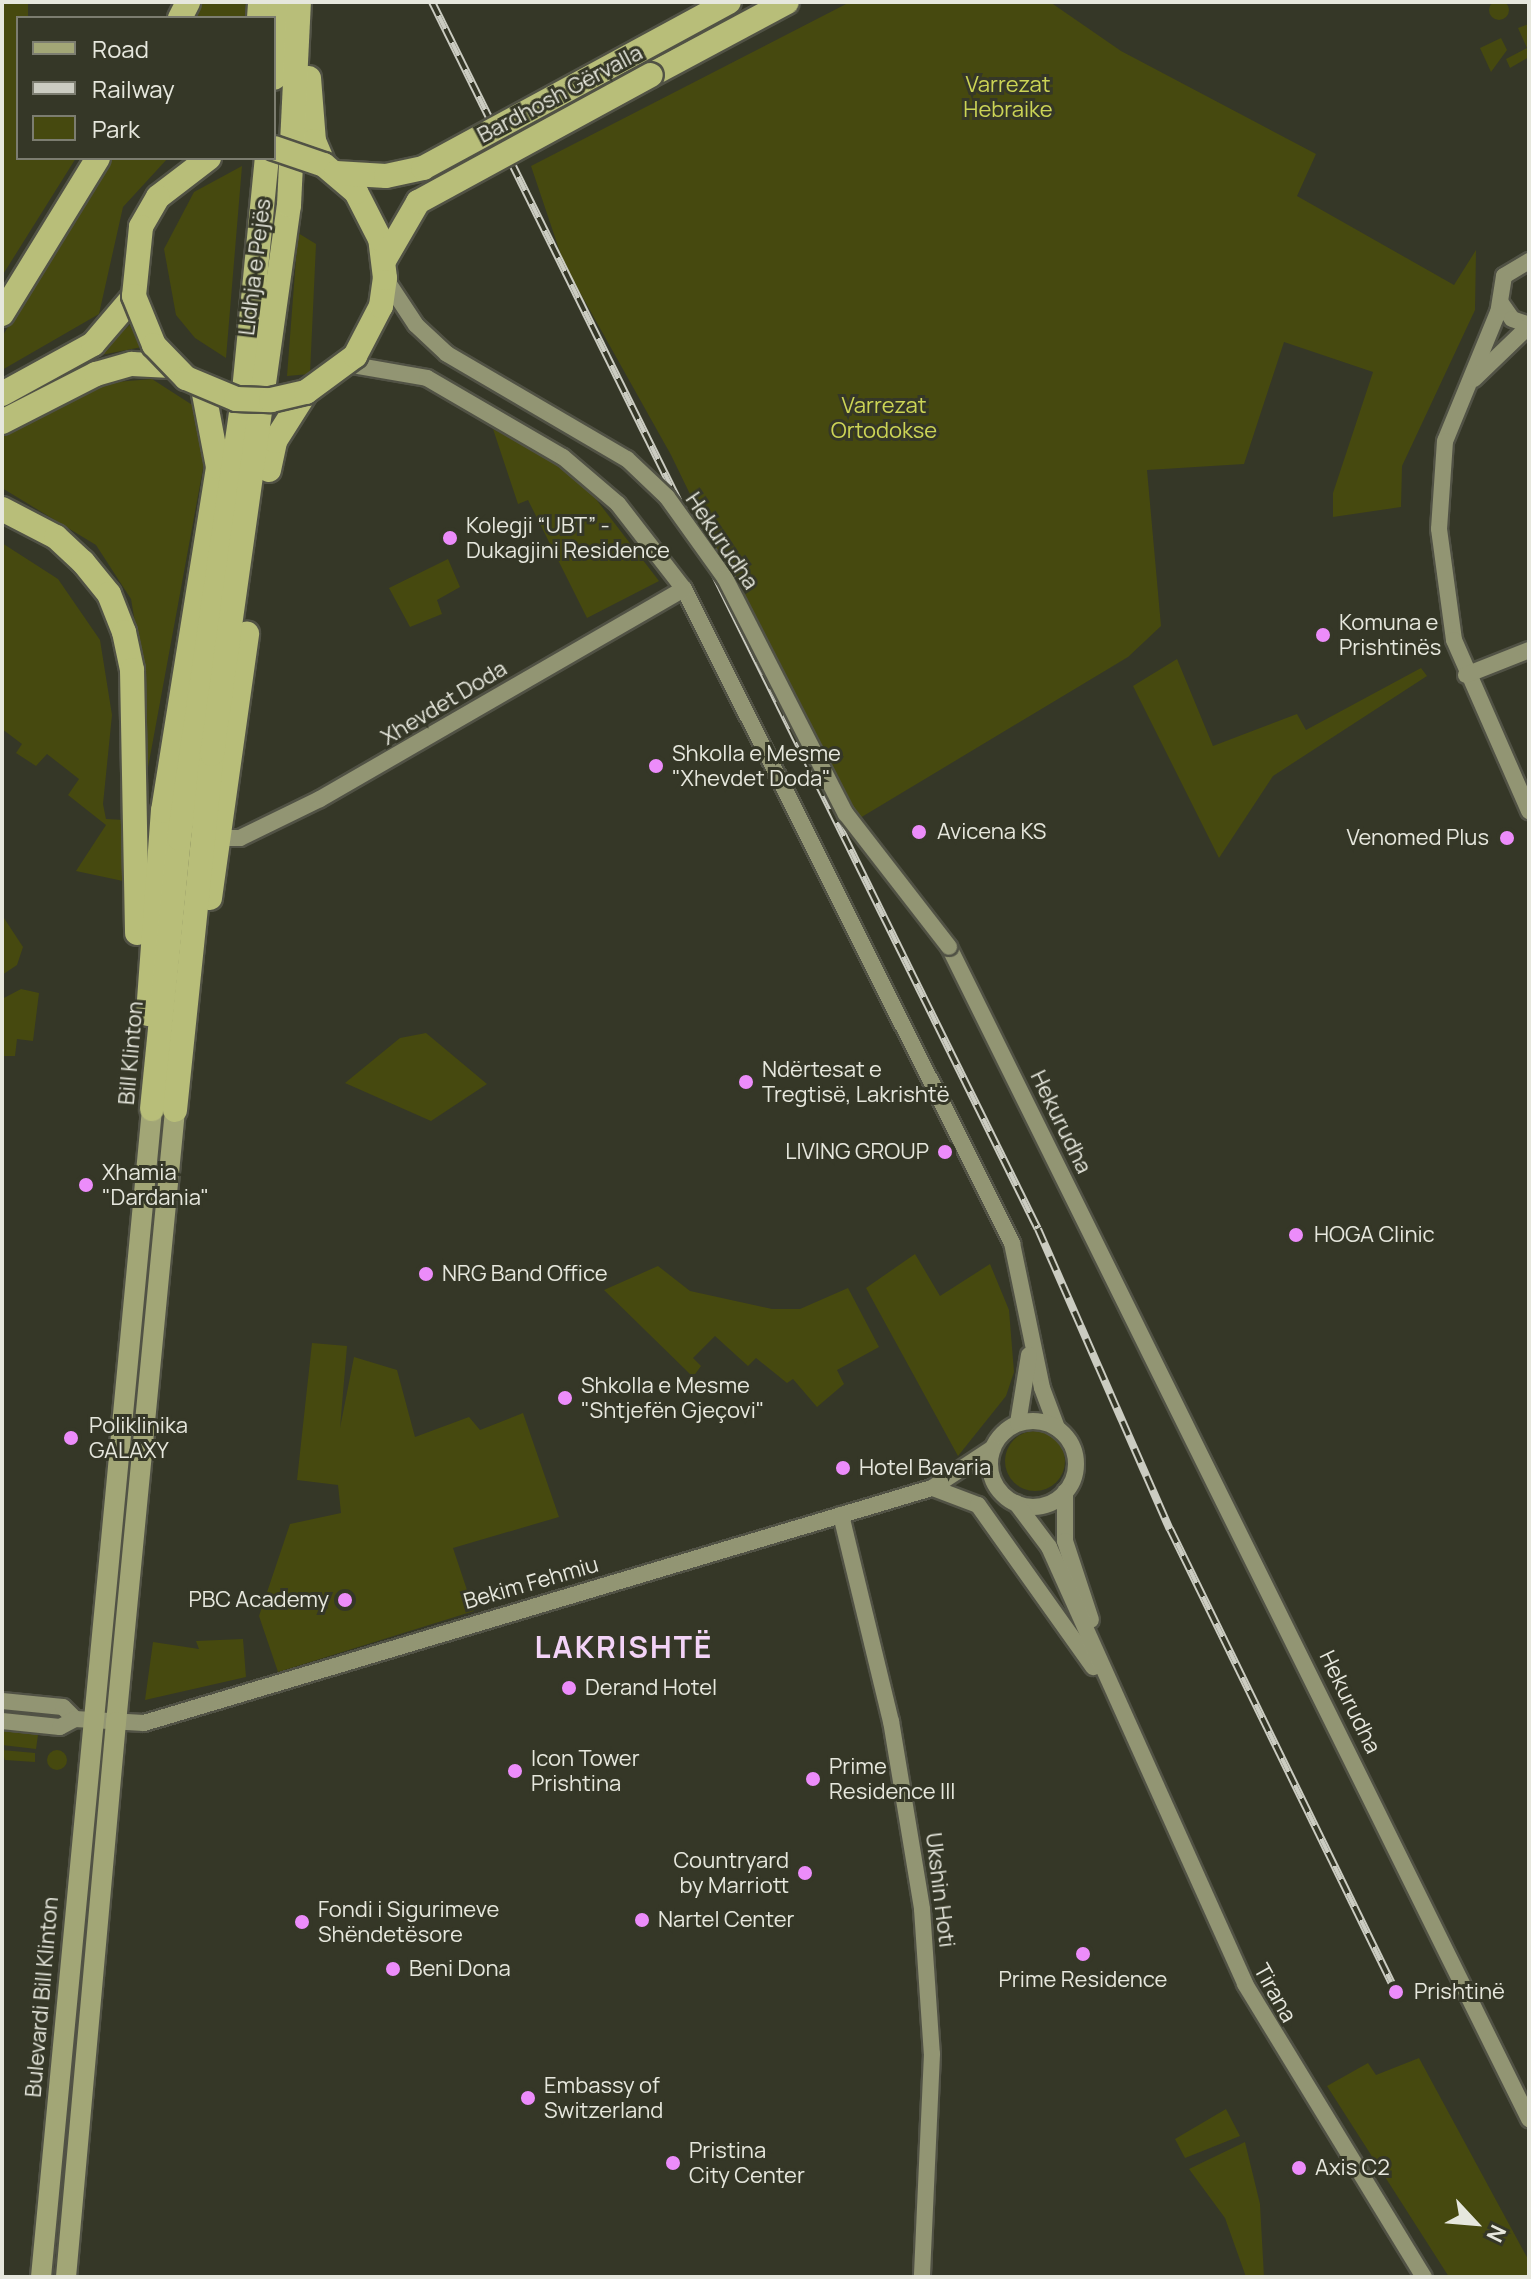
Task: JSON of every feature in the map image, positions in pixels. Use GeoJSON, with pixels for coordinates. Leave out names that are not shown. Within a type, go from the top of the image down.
{"type":"FeatureCollection","features":[{"type":"Feature","properties":{"kind":"highway"},"geometry":{"type":"LineString","coordinates":[[276,53],[280,2]]}},
{"type":"Feature","properties":{"kind":"highway","name":"Lidhja e Pejës"},"geometry":{"type":"LineString","coordinates":[[255,393],[289,205],[299,2]]}},
{"type":"Feature","properties":{"kind":"highway"},"geometry":{"type":"LineString","coordinates":[[315,2],[309,103],[330,169],[371,214],[385,269]]}},
{"type":"Feature","properties":{"kind":"highway","name":"Bardhosh Gërvalla"},"geometry":{"type":"LineString","coordinates":[[276,149],[330,169],[386,176],[423,168],[729,2]]}},
{"type":"Feature","properties":{"kind":"highway","name":"Bardhosh Gërvalla"},"geometry":{"type":"LineString","coordinates":[[306,392],[347,364],[371,332],[385,269],[418,202],[787,2]]}},
{"type":"Feature","properties":{"kind":"highway"},"geometry":{"type":"LineString","coordinates":[[2,314],[97,160]]}},
{"type":"Feature","properties":{"kind":"highway"},"geometry":{"type":"LineString","coordinates":[[206,160],[158,197],[141,227],[134,296],[154,345],[171,366],[203,388],[271,400],[306,392]]}},
{"type":"Feature","properties":{"kind":"highway","name":"Lidhja e Pejës"},"geometry":{"type":"LineString","coordinates":[[255,393],[267,160]]}},
{"type":"Feature","properties":{"kind":"highway"},"geometry":{"type":"LineString","coordinates":[[2,394],[93,344],[134,296]]}},
{"type":"Feature","properties":{"kind":"highway"},"geometry":{"type":"LineString","coordinates":[[2,422],[96,374],[132,364],[171,366]]}},
{"type":"Feature","properties":{"kind":"highway"},"geometry":{"type":"LineString","coordinates":[[164,1110],[147,976],[163,811],[218,467],[203,388]]}},
{"type":"Feature","properties":{"kind":"highway"},"geometry":{"type":"LineString","coordinates":[[164,1110],[222,828],[269,468],[275,441],[306,392]]}},
{"type":"Feature","properties":{"kind":"highway","name":"Bill Klinton"},"geometry":{"type":"LineString","coordinates":[[164,1110],[203,825],[255,393]]}},
{"type":"Feature","properties":{"kind":"highway"},"geometry":{"type":"LineString","coordinates":[[2,509],[56,537],[83,562],[109,594],[124,632],[164,1110]]}},
{"type":"Feature","properties":{"kind":"main road"},"geometry":{"type":"LineString","coordinates":[[1528,260],[1504,276],[1501,303],[1463,393],[1441,463],[1439,529],[1445,604],[1466,675],[1529,811]]}},
{"type":"Feature","properties":{"kind":"main road","name":"Hekurudha"},"geometry":{"type":"LineString","coordinates":[[385,269],[416,325],[447,354],[627,459],[667,497],[725,578],[846,814],[949,947],[1529,2119]]}},
{"type":"Feature","properties":{"kind":"main road"},"geometry":{"type":"LineString","coordinates":[[1463,393],[1529,326],[1512,319],[1501,303]]}},
{"type":"Feature","properties":{"kind":"main road"},"geometry":{"type":"LineString","coordinates":[[347,364],[427,378],[530,436],[618,504],[684,589],[1012,1243],[1057,1428],[1076,1466],[1065,1492],[1042,1506],[1010,1499],[991,1472],[993,1448],[1018,1423],[1031,1325]]}},
{"type":"Feature","properties":{"kind":"main road","name":"Xhevdet Doda"},"geometry":{"type":"LineString","coordinates":[[222,828],[240,838],[320,799],[684,589]]}},
{"type":"Feature","properties":{"kind":"main road"},"geometry":{"type":"LineString","coordinates":[[1466,675],[1529,650]]}},
{"type":"Feature","properties":{"kind":"main road","name":"Bill Klinton"},"geometry":{"type":"LineString","coordinates":[[84,1720],[164,1110]]}},
{"type":"Feature","properties":{"kind":"main road","name":"Bill Klinton"},"geometry":{"type":"LineString","coordinates":[[116,1722],[164,1110]]}},
{"type":"Feature","properties":{"kind":"main road"},"geometry":{"type":"LineString","coordinates":[[1018,1423],[1057,1428]]}},
{"type":"Feature","properties":{"kind":"main road","name":"Bekim Fehmiu"},"geometry":{"type":"LineString","coordinates":[[84,1720],[144,1723],[932,1488],[993,1448]]}},
{"type":"Feature","properties":{"kind":"main road"},"geometry":{"type":"LineString","coordinates":[[932,1488],[978,1505],[1122,1713]]}},
{"type":"Feature","properties":{"kind":"main road","name":"Bekim Fehmiu"},"geometry":{"type":"LineString","coordinates":[[932,1488],[1010,1499]]}},
{"type":"Feature","properties":{"kind":"main road","name":"Tirana"},"geometry":{"type":"LineString","coordinates":[[1065,1492],[1065,1541],[1122,1713]]}},
{"type":"Feature","properties":{"kind":"main road","name":"Tirana"},"geometry":{"type":"LineString","coordinates":[[1010,1499],[1049,1547],[1245,1984],[1424,2277]]}},
{"type":"Feature","properties":{"kind":"main road","name":"Ukshin Hoti"},"geometry":{"type":"LineString","coordinates":[[841,1515],[900,1763],[925,1938],[931,2102],[922,2277]]}},
{"type":"Feature","properties":{"kind":"main road"},"geometry":{"type":"LineString","coordinates":[[2,1701],[63,1707],[84,1720]]}},
{"type":"Feature","properties":{"kind":"main road"},"geometry":{"type":"LineString","coordinates":[[2,1721],[60,1727],[84,1720]]}},
{"type":"Feature","properties":{"kind":"main road","name":"Bulevardi Bill Klinton"},"geometry":{"type":"LineString","coordinates":[[41,2277],[84,1720]]}},
{"type":"Feature","properties":{"kind":"main road"},"geometry":{"type":"LineString","coordinates":[[66,2277],[116,1722]]}},
{"type":"Feature","properties":{"kind":"green space"},"geometry":{"type":"Polygon","coordinates":[[[1499,0],[1506,3],[1509,10],[1506,17],[1499,20],[1492,17],[1489,10],[1492,3],[1499,0]]]}},
{"type":"Feature","properties":{"kind":"green space"},"geometry":{"type":"Polygon","coordinates":[[[2,2],[28,2],[28,16],[16,16],[16,160],[75,160],[2,276],[2,2]]]}},
{"type":"Feature","properties":{"kind":"green space"},"geometry":{"type":"Polygon","coordinates":[[[198,2],[246,2],[245,16],[190,16],[198,2]]]}},
{"type":"Feature","properties":{"kind":"green space"},"geometry":{"type":"Polygon","coordinates":[[[850,2],[1050,2],[1121,51],[1316,154],[1297,196],[1454,285],[1476,250],[1475,310],[1402,466],[1401,507],[1333,517],[1333,493],[1373,372],[1284,342],[1244,464],[1147,470],[1161,626],[1128,657],[850,824],[671,455],[564,264],[531,166],[850,2]]]}},
{"type":"Feature","properties":{"kind":"green space"},"geometry":{"type":"Polygon","coordinates":[[[1529,24],[1529,57],[1510,68],[1506,59],[1527,48],[1518,28],[1529,24]]]}},
{"type":"Feature","properties":{"kind":"green space"},"geometry":{"type":"Polygon","coordinates":[[[1501,38],[1507,50],[1491,72],[1480,48],[1501,38]]]}},
{"type":"Feature","properties":{"kind":"green space"},"geometry":{"type":"Polygon","coordinates":[[[108,160],[166,160],[123,207],[99,314],[2,370],[2,337],[108,160]]]}},
{"type":"Feature","properties":{"kind":"green space"},"geometry":{"type":"Polygon","coordinates":[[[242,166],[226,358],[195,338],[176,315],[164,249],[194,192],[242,166]]]}},
{"type":"Feature","properties":{"kind":"green space"},"geometry":{"type":"Polygon","coordinates":[[[298,233],[316,244],[310,374],[287,376],[298,233]]]}},
{"type":"Feature","properties":{"kind":"green space"},"geometry":{"type":"Polygon","coordinates":[[[134,321],[147,346],[91,357],[106,347],[134,321]]]}},
{"type":"Feature","properties":{"kind":"green space"},"geometry":{"type":"Polygon","coordinates":[[[152,379],[197,408],[204,463],[145,784],[146,687],[131,599],[96,545],[2,488],[2,433],[104,383],[152,379]]]}},
{"type":"Feature","properties":{"kind":"green space"},"geometry":{"type":"Polygon","coordinates":[[[493,429],[546,457],[592,494],[659,581],[587,618],[528,500],[518,504],[493,429]]]}},
{"type":"Feature","properties":{"kind":"green space"},"geometry":{"type":"Polygon","coordinates":[[[2,543],[58,579],[100,640],[112,715],[103,804],[106,819],[124,820],[123,881],[76,871],[106,825],[68,795],[79,779],[47,754],[36,766],[16,753],[22,744],[2,729],[2,543]]]}},
{"type":"Feature","properties":{"kind":"green space"},"geometry":{"type":"Polygon","coordinates":[[[448,559],[460,587],[437,600],[442,614],[410,627],[389,588],[448,559]]]}},
{"type":"Feature","properties":{"kind":"green space"},"geometry":{"type":"Polygon","coordinates":[[[1177,659],[1213,746],[1297,714],[1306,730],[1421,668],[1427,676],[1273,776],[1219,858],[1133,686],[1177,659]]]}},
{"type":"Feature","properties":{"kind":"green space"},"geometry":{"type":"Polygon","coordinates":[[[4,918],[23,947],[17,965],[2,975],[4,918]]]}},
{"type":"Feature","properties":{"kind":"green space"},"geometry":{"type":"Polygon","coordinates":[[[21,989],[39,993],[33,1041],[17,1039],[15,1056],[2,1056],[2,999],[21,989]]]}},
{"type":"Feature","properties":{"kind":"green space"},"geometry":{"type":"Polygon","coordinates":[[[426,1033],[487,1084],[431,1121],[345,1083],[400,1038],[426,1033]]]}},
{"type":"Feature","properties":{"kind":"green space"},"geometry":{"type":"Polygon","coordinates":[[[915,1254],[940,1296],[990,1264],[1009,1310],[1014,1372],[1006,1396],[958,1456],[866,1288],[915,1254]]]}},
{"type":"Feature","properties":{"kind":"green space"},"geometry":{"type":"Polygon","coordinates":[[[658,1266],[690,1291],[772,1309],[800,1309],[848,1288],[879,1347],[837,1370],[844,1384],[817,1407],[793,1379],[787,1383],[756,1358],[748,1366],[715,1336],[693,1358],[701,1366],[693,1377],[604,1290],[658,1266]]]}},
{"type":"Feature","properties":{"kind":"green space"},"geometry":{"type":"Polygon","coordinates":[[[312,1343],[347,1346],[340,1428],[354,1357],[397,1370],[415,1437],[469,1417],[480,1430],[523,1413],[559,1517],[453,1548],[474,1611],[278,1672],[259,1616],[290,1524],[341,1513],[338,1485],[297,1480],[312,1343]]]}},
{"type":"Feature","properties":{"kind":"green space"},"geometry":{"type":"Polygon","coordinates":[[[1035,1431],[1057,1439],[1065,1461],[1057,1483],[1035,1491],[1013,1483],[1005,1461],[1013,1439],[1035,1431]]]}},
{"type":"Feature","properties":{"kind":"green space"},"geometry":{"type":"Polygon","coordinates":[[[243,1639],[246,1677],[145,1700],[153,1642],[199,1649],[196,1641],[243,1639]]]}},
{"type":"Feature","properties":{"kind":"green space"},"geometry":{"type":"Polygon","coordinates":[[[2,1730],[38,1735],[36,1749],[2,1745],[2,1730]]]}},
{"type":"Feature","properties":{"kind":"green space"},"geometry":{"type":"Polygon","coordinates":[[[2,1750],[35,1753],[35,1762],[5,1760],[2,1750]]]}},
{"type":"Feature","properties":{"kind":"green space"},"geometry":{"type":"Polygon","coordinates":[[[57,1750],[64,1753],[67,1760],[64,1767],[57,1770],[50,1767],[47,1760],[50,1753],[57,1750]]]}},
{"type":"Feature","properties":{"kind":"green space"},"geometry":{"type":"Polygon","coordinates":[[[1419,2058],[1529,2261],[1529,2277],[1449,2277],[1327,2086],[1368,2063],[1376,2075],[1419,2058]]]}},
{"type":"Feature","properties":{"kind":"green space"},"geometry":{"type":"Polygon","coordinates":[[[1226,2109],[1240,2136],[1185,2158],[1175,2139],[1226,2109]]]}},
{"type":"Feature","properties":{"kind":"green space"},"geometry":{"type":"Polygon","coordinates":[[[1245,2142],[1260,2204],[1264,2277],[1246,2277],[1225,2218],[1189,2169],[1245,2142]]]}},
{"type":"Feature","properties":{"kind":"railway"},"geometry":{"type":"LineString","coordinates":[[432,2],[1038,1229],[1170,1529],[1396,1992]]}},
{"type":"Feature","properties":{"kind":"place","name":"Kolegji “UBT” - Dukagjini Residence"},"geometry":{"type":"Point","coordinates":[450,538]}},
{"type":"Feature","properties":{"kind":"place","name":"Komuna e Prishtinës"},"geometry":{"type":"Point","coordinates":[1323,635]}},
{"type":"Feature","properties":{"kind":"place","name":"Shkolla e Mesme \"Xhevdet Doda\""},"geometry":{"type":"Point","coordinates":[656,766]}},
{"type":"Feature","properties":{"kind":"place","name":"Avicena KS"},"geometry":{"type":"Point","coordinates":[919,832]}},
{"type":"Feature","properties":{"kind":"place","name":"Venomed Plus"},"geometry":{"type":"Point","coordinates":[1507,838]}},
{"type":"Feature","properties":{"kind":"place","name":"Ndërtesat e Tregtisë, Lakrishtë"},"geometry":{"type":"Point","coordinates":[746,1082]}},
{"type":"Feature","properties":{"kind":"place","name":"LIVING GROUP"},"geometry":{"type":"Point","coordinates":[945,1152]}},
{"type":"Feature","properties":{"kind":"place","name":"Xhamia \"Dardania\""},"geometry":{"type":"Point","coordinates":[86,1185]}},
{"type":"Feature","properties":{"kind":"place","name":"HOGA Clinic"},"geometry":{"type":"Point","coordinates":[1296,1235]}},
{"type":"Feature","properties":{"kind":"place","name":"NRG Band Office"},"geometry":{"type":"Point","coordinates":[426,1274]}},
{"type":"Feature","properties":{"kind":"place","name":"Shkolla e Mesme \"Shtjefën Gjeçovi\""},"geometry":{"type":"Point","coordinates":[565,1398]}},
{"type":"Feature","properties":{"kind":"place","name":"Poliklinika GALAXY"},"geometry":{"type":"Point","coordinates":[71,1438]}},
{"type":"Feature","properties":{"kind":"place","name":"Hotel Bavaria"},"geometry":{"type":"Point","coordinates":[843,1468]}},
{"type":"Feature","properties":{"kind":"place","name":"PBC Academy"},"geometry":{"type":"Point","coordinates":[345,1600]}},
{"type":"Feature","properties":{"kind":"place","name":"Derand Hotel"},"geometry":{"type":"Point","coordinates":[569,1688]}},
{"type":"Feature","properties":{"kind":"place","name":"Icon Tower Prishtina"},"geometry":{"type":"Point","coordinates":[515,1771]}},
{"type":"Feature","properties":{"kind":"place","name":"Prime Residence III"},"geometry":{"type":"Point","coordinates":[813,1779]}},
{"type":"Feature","properties":{"kind":"place","name":"Countryard by Marriott"},"geometry":{"type":"Point","coordinates":[805,1873]}},
{"type":"Feature","properties":{"kind":"place","name":"Nartel Center"},"geometry":{"type":"Point","coordinates":[642,1920]}},
{"type":"Feature","properties":{"kind":"place","name":"Fondi i Sigurimeve Shëndetësore"},"geometry":{"type":"Point","coordinates":[302,1922]}},
{"type":"Feature","properties":{"kind":"place","name":"Prime Residence"},"geometry":{"type":"Point","coordinates":[1083,1954]}},
{"type":"Feature","properties":{"kind":"place","name":"Beni Dona"},"geometry":{"type":"Point","coordinates":[393,1969]}},
{"type":"Feature","properties":{"kind":"place","name":"Prishtinë"},"geometry":{"type":"Point","coordinates":[1396,1992]}},
{"type":"Feature","properties":{"kind":"place","name":"Embassy of Switzerland"},"geometry":{"type":"Point","coordinates":[528,2098]}},
{"type":"Feature","properties":{"kind":"place","name":"Pristina City Center"},"geometry":{"type":"Point","coordinates":[673,2163]}},
{"type":"Feature","properties":{"kind":"place","name":"Axis C2"},"geometry":{"type":"Point","coordinates":[1299,2168]}},
{"type":"Feature","properties":{"kind":"district","name":"LAKRISHTË"},"geometry":{"type":"Point","coordinates":[624,1647]}},
{"type":"Feature","properties":{"kind":"park label","name":"Varrezat Hebraike"},"geometry":{"type":"Point","coordinates":[1008,96]}},
{"type":"Feature","properties":{"kind":"park label","name":"Varrezat Ortodokse"},"geometry":{"type":"Point","coordinates":[884,418]}}]}
